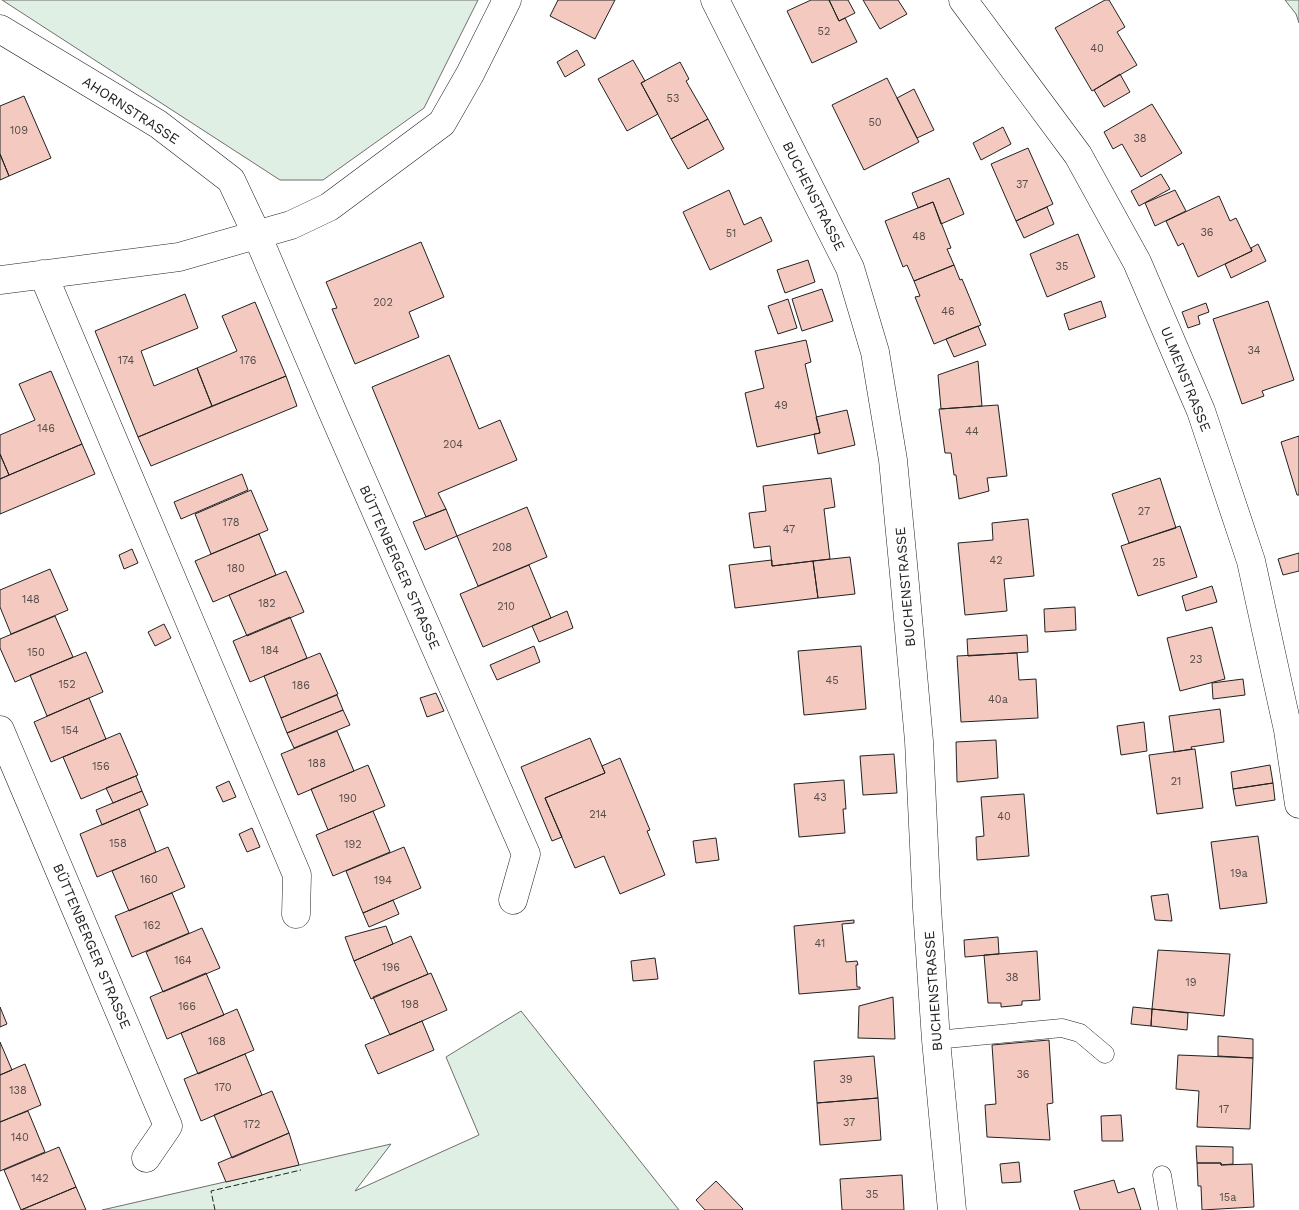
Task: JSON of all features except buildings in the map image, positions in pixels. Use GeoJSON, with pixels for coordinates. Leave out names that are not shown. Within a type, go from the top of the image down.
{"type":"FeatureCollection","features":[{"type":"Feature","properties":{"kind":"street"},"geometry":{"type":"LineString","coordinates":[[0,280],[179,257],[291,225],[329,206],[442,124],[470,74],[507,0]]}},
{"type":"Feature","properties":{"kind":"street","name":"BUCHENSTRASSE"},"geometry":{"type":"LineString","coordinates":[[715,0],[850,268],[875,352],[893,460],[919,741],[936,1040],[952,1210]]}},
{"type":"Feature","properties":{"kind":"street","name":"ULMENSTRASSE"},"geometry":{"type":"LineString","coordinates":[[963,0],[1078,155],[1138,262],[1201,411],[1251,561],[1288,730],[1299,804]]}},
{"type":"Feature","properties":{"kind":"street","name":"AHORNSTRASSE"},"geometry":{"type":"LineString","coordinates":[[0,29],[158,124],[231,180],[257,236]]}},
{"type":"Feature","properties":{"kind":"street","name":"BÜTTENBERGER STRASSE"},"geometry":{"type":"LineString","coordinates":[[257,236],[526,854],[513,900]]}},
{"type":"Feature","properties":{"kind":"street"},"geometry":{"type":"LineString","coordinates":[[43,274],[298,874],[296,914]]}},
{"type":"Feature","properties":{"kind":"street","name":"BÜTTENBERGER STRASSE"},"geometry":{"type":"LineString","coordinates":[[0,730],[168,1126],[146,1158]]}},
{"type":"Feature","properties":{"kind":"lane"},"geometry":{"type":"LineString","coordinates":[[936,1040],[1062,1028],[1080,1033],[1105,1054]]}},
{"type":"Feature","properties":{"kind":"lane"},"geometry":{"type":"LineString","coordinates":[[1162,1175],[1168,1210]]}},
{"type":"Feature","properties":{"kind":"green space"},"geometry":{"type":"Polygon","coordinates":[[[2,0],[478,0],[424,108],[323,180],[280,180],[2,0]]]}},
{"type":"Feature","properties":{"kind":"green space"},"geometry":{"type":"Polygon","coordinates":[[[1285,0],[1299,0],[1299,23],[1296,14],[1285,0]]]}},
{"type":"Feature","properties":{"kind":"green space"},"geometry":{"type":"Polygon","coordinates":[[[521,1011],[679,1210],[102,1210],[391,1144],[355,1191],[479,1135],[446,1057],[521,1011]]]}},
{"type":"Feature","properties":{"kind":"fence"},"geometry":{"type":"LineString","coordinates":[[215,1210],[211,1191],[301,1170]]}}]}
